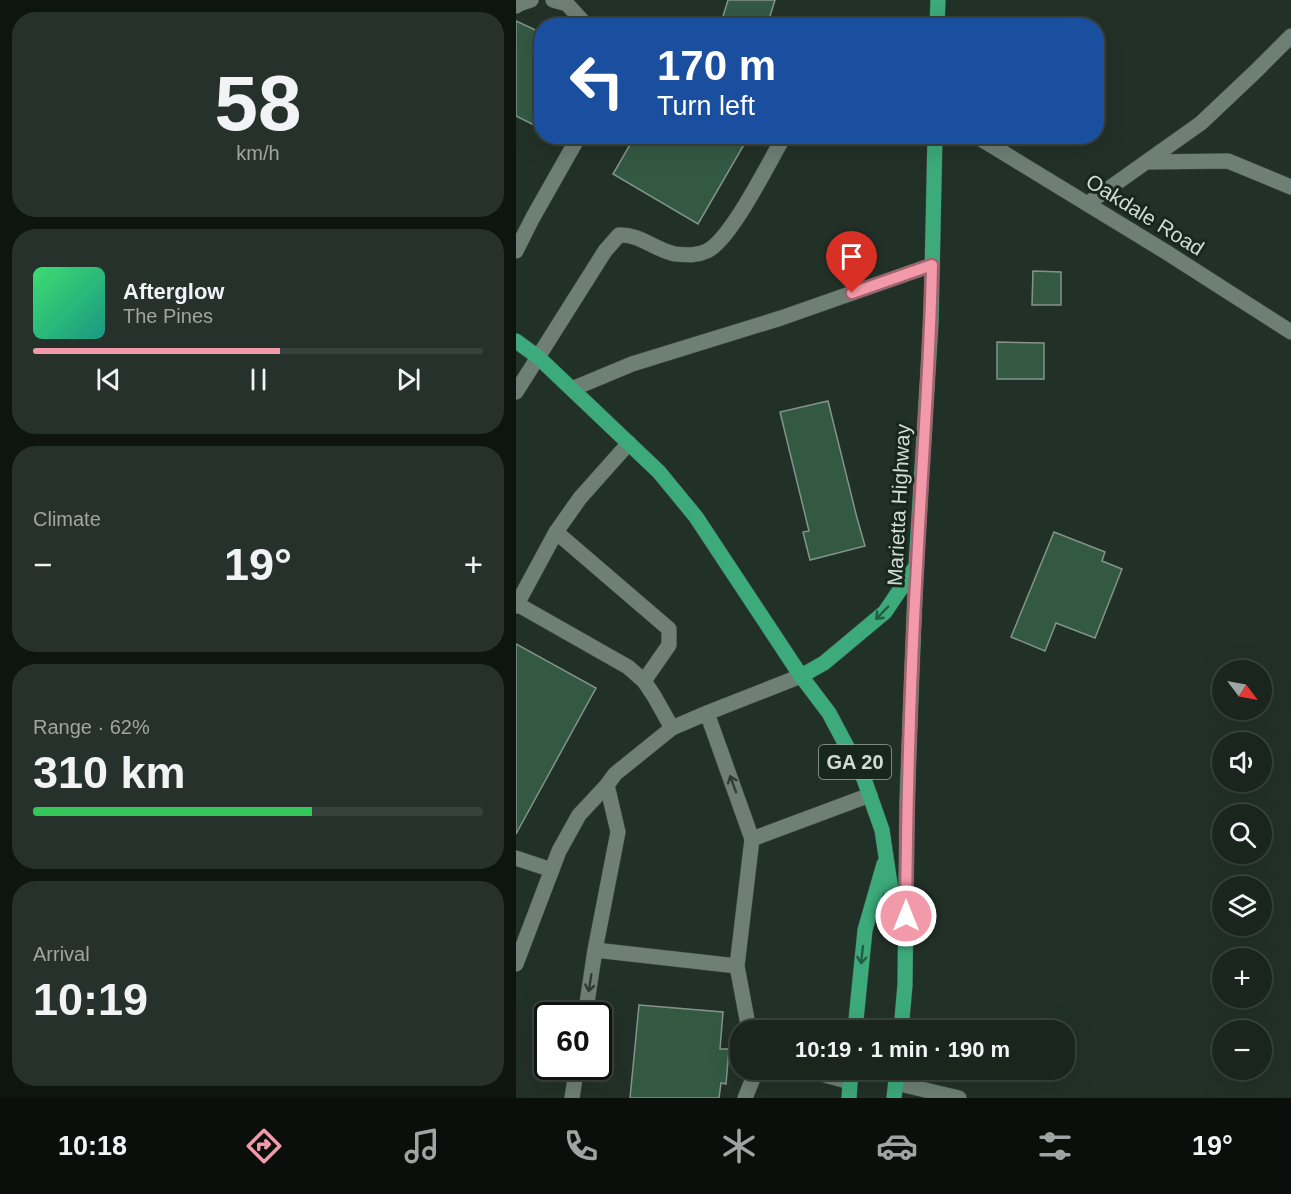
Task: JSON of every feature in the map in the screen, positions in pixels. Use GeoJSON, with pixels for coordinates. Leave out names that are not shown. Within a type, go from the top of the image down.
{"type":"FeatureCollection","features":[{"type":"Feature","properties":{"kind":"main road"},"geometry":{"type":"LineString","coordinates":[[937,18],[938,0]]}},
{"type":"Feature","properties":{"kind":"main road","name":"Marietta Highway"},"geometry":{"type":"LineString","coordinates":[[902,1020],[905,985],[907,802],[916,566],[931,322],[935,144]]}},
{"type":"Feature","properties":{"kind":"main road","name":"Marietta Highway"},"geometry":{"type":"LineString","coordinates":[[516,341],[538,357],[659,472],[696,517],[801,676],[829,713],[864,779],[882,830],[905,985]]}},
{"type":"Feature","properties":{"kind":"main road"},"geometry":{"type":"LineString","coordinates":[[801,676],[824,663],[885,612],[916,566]]}},
{"type":"Feature","properties":{"kind":"main road","name":"Marietta Highway"},"geometry":{"type":"LineString","coordinates":[[856,1020],[865,930],[886,858]]}},
{"type":"Feature","properties":{"kind":"main road"},"geometry":{"type":"LineString","coordinates":[[849,1098],[851,1080]]}},
{"type":"Feature","properties":{"kind":"street"},"geometry":{"type":"LineString","coordinates":[[516,6],[531,0]]}},
{"type":"Feature","properties":{"kind":"street"},"geometry":{"type":"LineString","coordinates":[[553,0],[567,4],[580,18]]}},
{"type":"Feature","properties":{"kind":"street"},"geometry":{"type":"LineString","coordinates":[[1087,204],[1201,123],[1291,36]]}},
{"type":"Feature","properties":{"kind":"street"},"geometry":{"type":"LineString","coordinates":[[516,251],[574,144]]}},
{"type":"Feature","properties":{"kind":"street"},"geometry":{"type":"LineString","coordinates":[[516,392],[605,251],[619,235],[636,237],[654,247],[672,253],[692,256],[709,250],[732,227],[780,144]]}},
{"type":"Feature","properties":{"kind":"street","name":"Oakdale Road"},"geometry":{"type":"LineString","coordinates":[[989,144],[1291,332]]}},
{"type":"Feature","properties":{"kind":"street"},"geometry":{"type":"LineString","coordinates":[[1148,162],[1228,161],[1291,187]]}},
{"type":"Feature","properties":{"kind":"street"},"geometry":{"type":"LineString","coordinates":[[572,389],[632,364],[781,318],[932,265]]}},
{"type":"Feature","properties":{"kind":"street"},"geometry":{"type":"LineString","coordinates":[[629,443],[580,498],[556,532],[516,605],[628,667],[644,681],[672,728]]}},
{"type":"Feature","properties":{"kind":"street"},"geometry":{"type":"LineString","coordinates":[[556,532],[669,629],[669,645],[644,681]]}},
{"type":"Feature","properties":{"kind":"street"},"geometry":{"type":"LineString","coordinates":[[516,964],[559,851],[579,815],[615,774],[672,728],[801,676]]}},
{"type":"Feature","properties":{"kind":"street"},"geometry":{"type":"LineString","coordinates":[[707,713],[752,839],[737,966],[747,1020]]}},
{"type":"Feature","properties":{"kind":"street"},"geometry":{"type":"LineString","coordinates":[[587,1002],[618,832],[607,785]]}},
{"type":"Feature","properties":{"kind":"street"},"geometry":{"type":"LineString","coordinates":[[752,839],[870,795]]}},
{"type":"Feature","properties":{"kind":"street"},"geometry":{"type":"LineString","coordinates":[[516,858],[552,870]]}},
{"type":"Feature","properties":{"kind":"street"},"geometry":{"type":"LineString","coordinates":[[595,950],[737,966]]}},
{"type":"Feature","properties":{"kind":"street"},"geometry":{"type":"LineString","coordinates":[[573,1098],[575,1080]]}},
{"type":"Feature","properties":{"kind":"street"},"geometry":{"type":"LineString","coordinates":[[745,1098],[752,1080]]}},
{"type":"Feature","properties":{"kind":"street"},"geometry":{"type":"LineString","coordinates":[[896,1084],[959,1098]]}},
{"type":"Feature","properties":{"kind":"building"},"geometry":{"type":"Polygon","coordinates":[[[728,0],[775,0],[769,18],[722,18],[728,0]]]}},
{"type":"Feature","properties":{"kind":"building"},"geometry":{"type":"Polygon","coordinates":[[[516,21],[534,29],[534,125],[516,116],[516,21]]]}},
{"type":"Feature","properties":{"kind":"building"},"geometry":{"type":"Polygon","coordinates":[[[630,144],[744,144],[698,224],[613,174],[630,144]]]}},
{"type":"Feature","properties":{"kind":"building"},"geometry":{"type":"Polygon","coordinates":[[[1033,271],[1061,272],[1061,305],[1032,305],[1033,271]]]}},
{"type":"Feature","properties":{"kind":"building"},"geometry":{"type":"Polygon","coordinates":[[[997,342],[1044,343],[1044,379],[997,379],[997,342]]]}},
{"type":"Feature","properties":{"kind":"building"},"geometry":{"type":"Polygon","coordinates":[[[828,401],[865,546],[810,560],[803,532],[809,531],[780,412],[828,401]]]}},
{"type":"Feature","properties":{"kind":"building"},"geometry":{"type":"Polygon","coordinates":[[[1054,532],[1105,552],[1102,561],[1122,569],[1095,638],[1056,623],[1045,651],[1011,637],[1054,532]]]}},
{"type":"Feature","properties":{"kind":"building"},"geometry":{"type":"Polygon","coordinates":[[[516,644],[596,688],[516,834],[516,644]]]}},
{"type":"Feature","properties":{"kind":"building"},"geometry":{"type":"Polygon","coordinates":[[[639,1005],[723,1012],[720,1049],[729,1049],[726,1084],[721,1083],[719,1098],[630,1098],[639,1005]]]}},
{"type":"Feature","properties":{"kind":"route"},"geometry":{"type":"LineString","coordinates":[[852,293],[932,265],[931,322],[916,566],[907,802],[906,916]]}}]}
